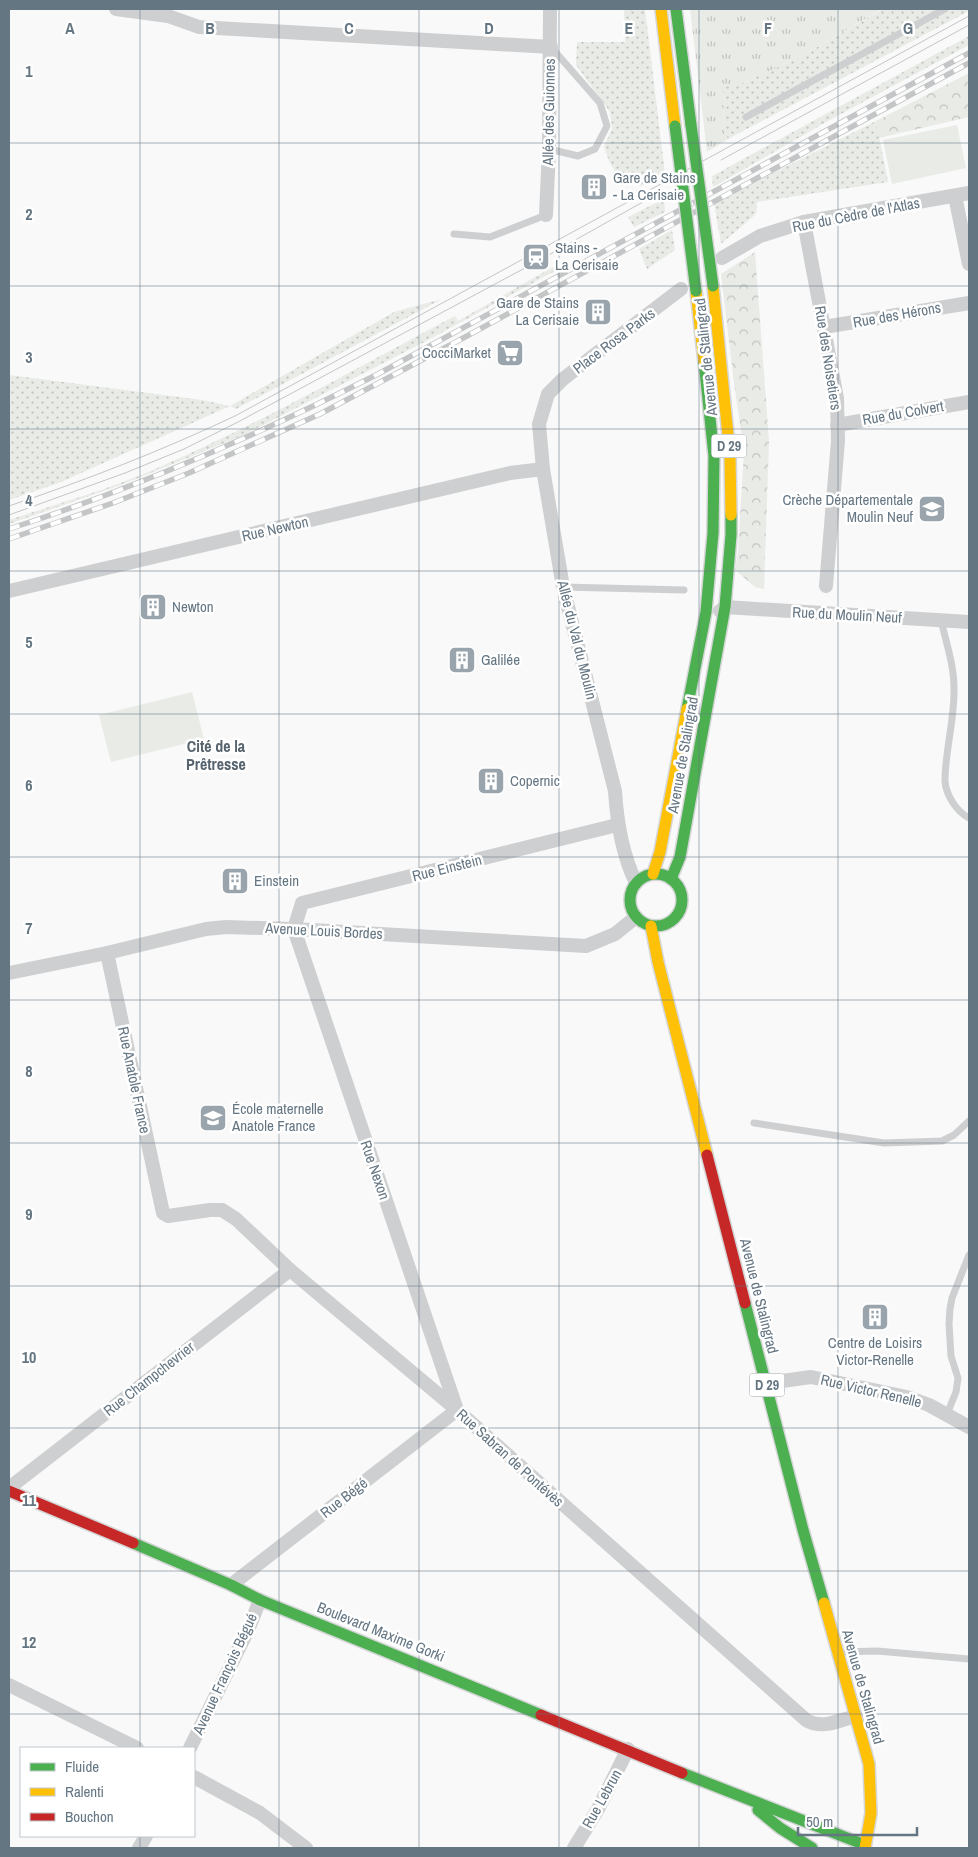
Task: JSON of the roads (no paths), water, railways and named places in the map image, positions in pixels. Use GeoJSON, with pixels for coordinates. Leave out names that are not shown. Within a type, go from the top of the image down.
{"type":"FeatureCollection","features":[{"type":"Feature","properties":{"kind":"main road","name":"Avenue de Stalingrad"},"geometry":{"type":"LineString","coordinates":[[653,874],[660,852],[704,621],[713,534],[714,456],[696,291],[661,9]]}},
{"type":"Feature","properties":{"kind":"main road","name":"Avenue de Stalingrad"},"geometry":{"type":"LineString","coordinates":[[671,879],[680,857],[726,607],[731,535],[730,455],[713,286],[676,9]]}},
{"type":"Feature","properties":{"kind":"main road"},"geometry":{"type":"LineString","coordinates":[[653,874],[660,874],[671,879],[678,886],[681,893],[680,911],[675,918],[660,926],[651,926],[643,923],[636,917],[630,904],[630,896],[636,883],[653,874]]}},
{"type":"Feature","properties":{"kind":"main road","name":"Avenue de Stalingrad"},"geometry":{"type":"LineString","coordinates":[[651,926],[658,962],[803,1530],[869,1764],[871,1813],[867,1847]]}},
{"type":"Feature","properties":{"kind":"main road","name":"Boulevard Maxime Gorki"},"geometry":{"type":"LineString","coordinates":[[9,1490],[231,1585],[260,1600],[867,1847]]}},
{"type":"Feature","properties":{"kind":"main road","name":"Boulevard Maxime Gorki"},"geometry":{"type":"LineString","coordinates":[[743,1798],[780,1828],[812,1848]]}},
{"type":"Feature","properties":{"kind":"street"},"geometry":{"type":"LineString","coordinates":[[116,9],[168,12],[199,27],[551,47]]}},
{"type":"Feature","properties":{"kind":"street","name":"Allée des Guionnes"},"geometry":{"type":"LineString","coordinates":[[546,215],[551,47],[550,9]]}},
{"type":"Feature","properties":{"kind":"street"},"geometry":{"type":"LineString","coordinates":[[963,195],[969,264]]}},
{"type":"Feature","properties":{"kind":"street","name":"Rue du Cèdre de l'Atlas"},"geometry":{"type":"LineString","coordinates":[[722,258],[760,236],[804,222],[963,195]]}},
{"type":"Feature","properties":{"kind":"street","name":"Rue des Noisetiers"},"geometry":{"type":"LineString","coordinates":[[804,222],[837,398],[838,442],[826,586]]}},
{"type":"Feature","properties":{"kind":"street","name":"Place Rosa Parks"},"geometry":{"type":"LineString","coordinates":[[548,394],[563,379],[681,289]]}},
{"type":"Feature","properties":{"kind":"street","name":"Rue des Hérons"},"geometry":{"type":"LineString","coordinates":[[824,328],[969,303]]}},
{"type":"Feature","properties":{"kind":"street","name":"Allée du Val du Moulin"},"geometry":{"type":"LineString","coordinates":[[548,394],[539,424],[543,469],[563,587],[614,791],[617,826],[628,867],[636,883]]}},
{"type":"Feature","properties":{"kind":"street","name":"Rue du Colvert"},"geometry":{"type":"LineString","coordinates":[[837,425],[969,402]]}},
{"type":"Feature","properties":{"kind":"street","name":"Rue Newton"},"geometry":{"type":"LineString","coordinates":[[9,591],[510,474],[543,469]]}},
{"type":"Feature","properties":{"kind":"street"},"geometry":{"type":"LineString","coordinates":[[704,621],[726,607]]}},
{"type":"Feature","properties":{"kind":"street","name":"Rue du Moulin Neuf"},"geometry":{"type":"LineString","coordinates":[[726,607],[969,622]]}},
{"type":"Feature","properties":{"kind":"street","name":"Rue Einstein"},"geometry":{"type":"LineString","coordinates":[[294,929],[302,903],[617,826]]}},
{"type":"Feature","properties":{"kind":"street","name":"Avenue Louis Bordes"},"geometry":{"type":"LineString","coordinates":[[9,973],[107,953],[206,928],[294,929],[586,946],[615,934],[636,917]]}},
{"type":"Feature","properties":{"kind":"street","name":"Rue Nexon"},"geometry":{"type":"LineString","coordinates":[[294,929],[457,1410]]}},
{"type":"Feature","properties":{"kind":"street","name":"Rue Anatole France"},"geometry":{"type":"LineString","coordinates":[[107,953],[161,1207]]}},
{"type":"Feature","properties":{"kind":"street","name":"Rue Sabran de Pontévès"},"geometry":{"type":"LineString","coordinates":[[161,1207],[163,1213],[168,1216],[222,1210],[236,1219],[290,1270],[457,1410],[806,1720],[814,1725],[823,1725],[856,1716]]}},
{"type":"Feature","properties":{"kind":"street","name":"Rue Champchevrier"},"geometry":{"type":"LineString","coordinates":[[9,1490],[290,1270]]}},
{"type":"Feature","properties":{"kind":"street","name":"Rue Victor Renelle"},"geometry":{"type":"LineString","coordinates":[[767,1385],[811,1377],[907,1397],[929,1405],[969,1427]]}},
{"type":"Feature","properties":{"kind":"street","name":"Rue Bégé"},"geometry":{"type":"LineString","coordinates":[[231,1585],[457,1410]]}},
{"type":"Feature","properties":{"kind":"street","name":"Avenue François Bégué"},"geometry":{"type":"LineString","coordinates":[[190,1747],[248,1630],[260,1600]]}},
{"type":"Feature","properties":{"kind":"street"},"geometry":{"type":"LineString","coordinates":[[9,1685],[135,1747]]}},
{"type":"Feature","properties":{"kind":"street","name":"Rue Lebrun"},"geometry":{"type":"LineString","coordinates":[[574,1848],[598,1809],[628,1749]]}},
{"type":"Feature","properties":{"kind":"street"},"geometry":{"type":"LineString","coordinates":[[195,1778],[260,1813],[306,1848]]}},
{"type":"Feature","properties":{"kind":"street"},"geometry":{"type":"LineString","coordinates":[[139,1848],[145,1837]]}},
{"type":"Feature","properties":{"kind":"lane"},"geometry":{"type":"LineString","coordinates":[[746,116],[945,9]]}},
{"type":"Feature","properties":{"kind":"lane"},"geometry":{"type":"LineString","coordinates":[[549,149],[578,156],[595,149],[607,126],[600,103],[551,47]]}},
{"type":"Feature","properties":{"kind":"lane"},"geometry":{"type":"LineString","coordinates":[[454,234],[490,237],[546,215]]}},
{"type":"Feature","properties":{"kind":"lane"},"geometry":{"type":"LineString","coordinates":[[563,587],[684,590]]}},
{"type":"Feature","properties":{"kind":"lane"},"geometry":{"type":"LineString","coordinates":[[941,620],[950,654],[954,688],[945,782],[950,798],[956,807],[969,818]]}},
{"type":"Feature","properties":{"kind":"lane"},"geometry":{"type":"LineString","coordinates":[[754,1122],[884,1143],[942,1140],[954,1135],[969,1122]]}},
{"type":"Feature","properties":{"kind":"lane"},"geometry":{"type":"LineString","coordinates":[[947,1414],[956,1392],[958,1378],[951,1356],[950,1309],[952,1298],[969,1255]]}},
{"type":"Feature","properties":{"kind":"lane"},"geometry":{"type":"LineString","coordinates":[[837,1652],[876,1651],[969,1659]]}},
{"type":"Feature","properties":{"kind":"tram line"},"geometry":{"type":"LineString","coordinates":[[9,506],[123,464],[235,416],[969,16]]}},
{"type":"Feature","properties":{"kind":"tram line"},"geometry":{"type":"LineString","coordinates":[[721,160],[969,25]]}},
{"type":"Feature","properties":{"kind":"tram line"},"geometry":{"type":"LineString","coordinates":[[9,515],[125,473],[184,449],[538,261],[650,198]]}},
{"type":"Feature","properties":{"kind":"railway"},"geometry":{"type":"LineString","coordinates":[[9,529],[103,496],[196,459],[288,418],[378,374],[969,53]]}},
{"type":"Feature","properties":{"kind":"railway"},"geometry":{"type":"LineString","coordinates":[[9,539],[113,503],[189,473],[320,414],[969,63]]}},
{"type":"Feature","properties":{"kind":"place","name":"Gare de Stains - La Cerisaie"},"geometry":{"type":"Point","coordinates":[594,187]}},
{"type":"Feature","properties":{"kind":"place","name":"Stains - La Cerisaie"},"geometry":{"type":"Point","coordinates":[536,257]}},
{"type":"Feature","properties":{"kind":"place","name":"Gare de Stains La Cerisaie"},"geometry":{"type":"Point","coordinates":[598,312]}},
{"type":"Feature","properties":{"kind":"place","name":"CocciMarket"},"geometry":{"type":"Point","coordinates":[510,353]}},
{"type":"Feature","properties":{"kind":"place","name":"Crèche Départementale Moulin Neuf"},"geometry":{"type":"Point","coordinates":[932,509]}},
{"type":"Feature","properties":{"kind":"place","name":"Newton"},"geometry":{"type":"Point","coordinates":[153,607]}},
{"type":"Feature","properties":{"kind":"place","name":"Galilée"},"geometry":{"type":"Point","coordinates":[462,660]}},
{"type":"Feature","properties":{"kind":"place","name":"Copernic"},"geometry":{"type":"Point","coordinates":[491,781]}},
{"type":"Feature","properties":{"kind":"place","name":"Einstein"},"geometry":{"type":"Point","coordinates":[235,881]}},
{"type":"Feature","properties":{"kind":"place","name":"École maternelle Anatole France"},"geometry":{"type":"Point","coordinates":[213,1118]}},
{"type":"Feature","properties":{"kind":"place","name":"Centre de Loisirs Victor-Renelle"},"geometry":{"type":"Point","coordinates":[875,1317]}},
{"type":"Feature","properties":{"kind":"district","name":"Cité de la Prêtresse"},"geometry":{"type":"Point","coordinates":[216,755]}}]}
